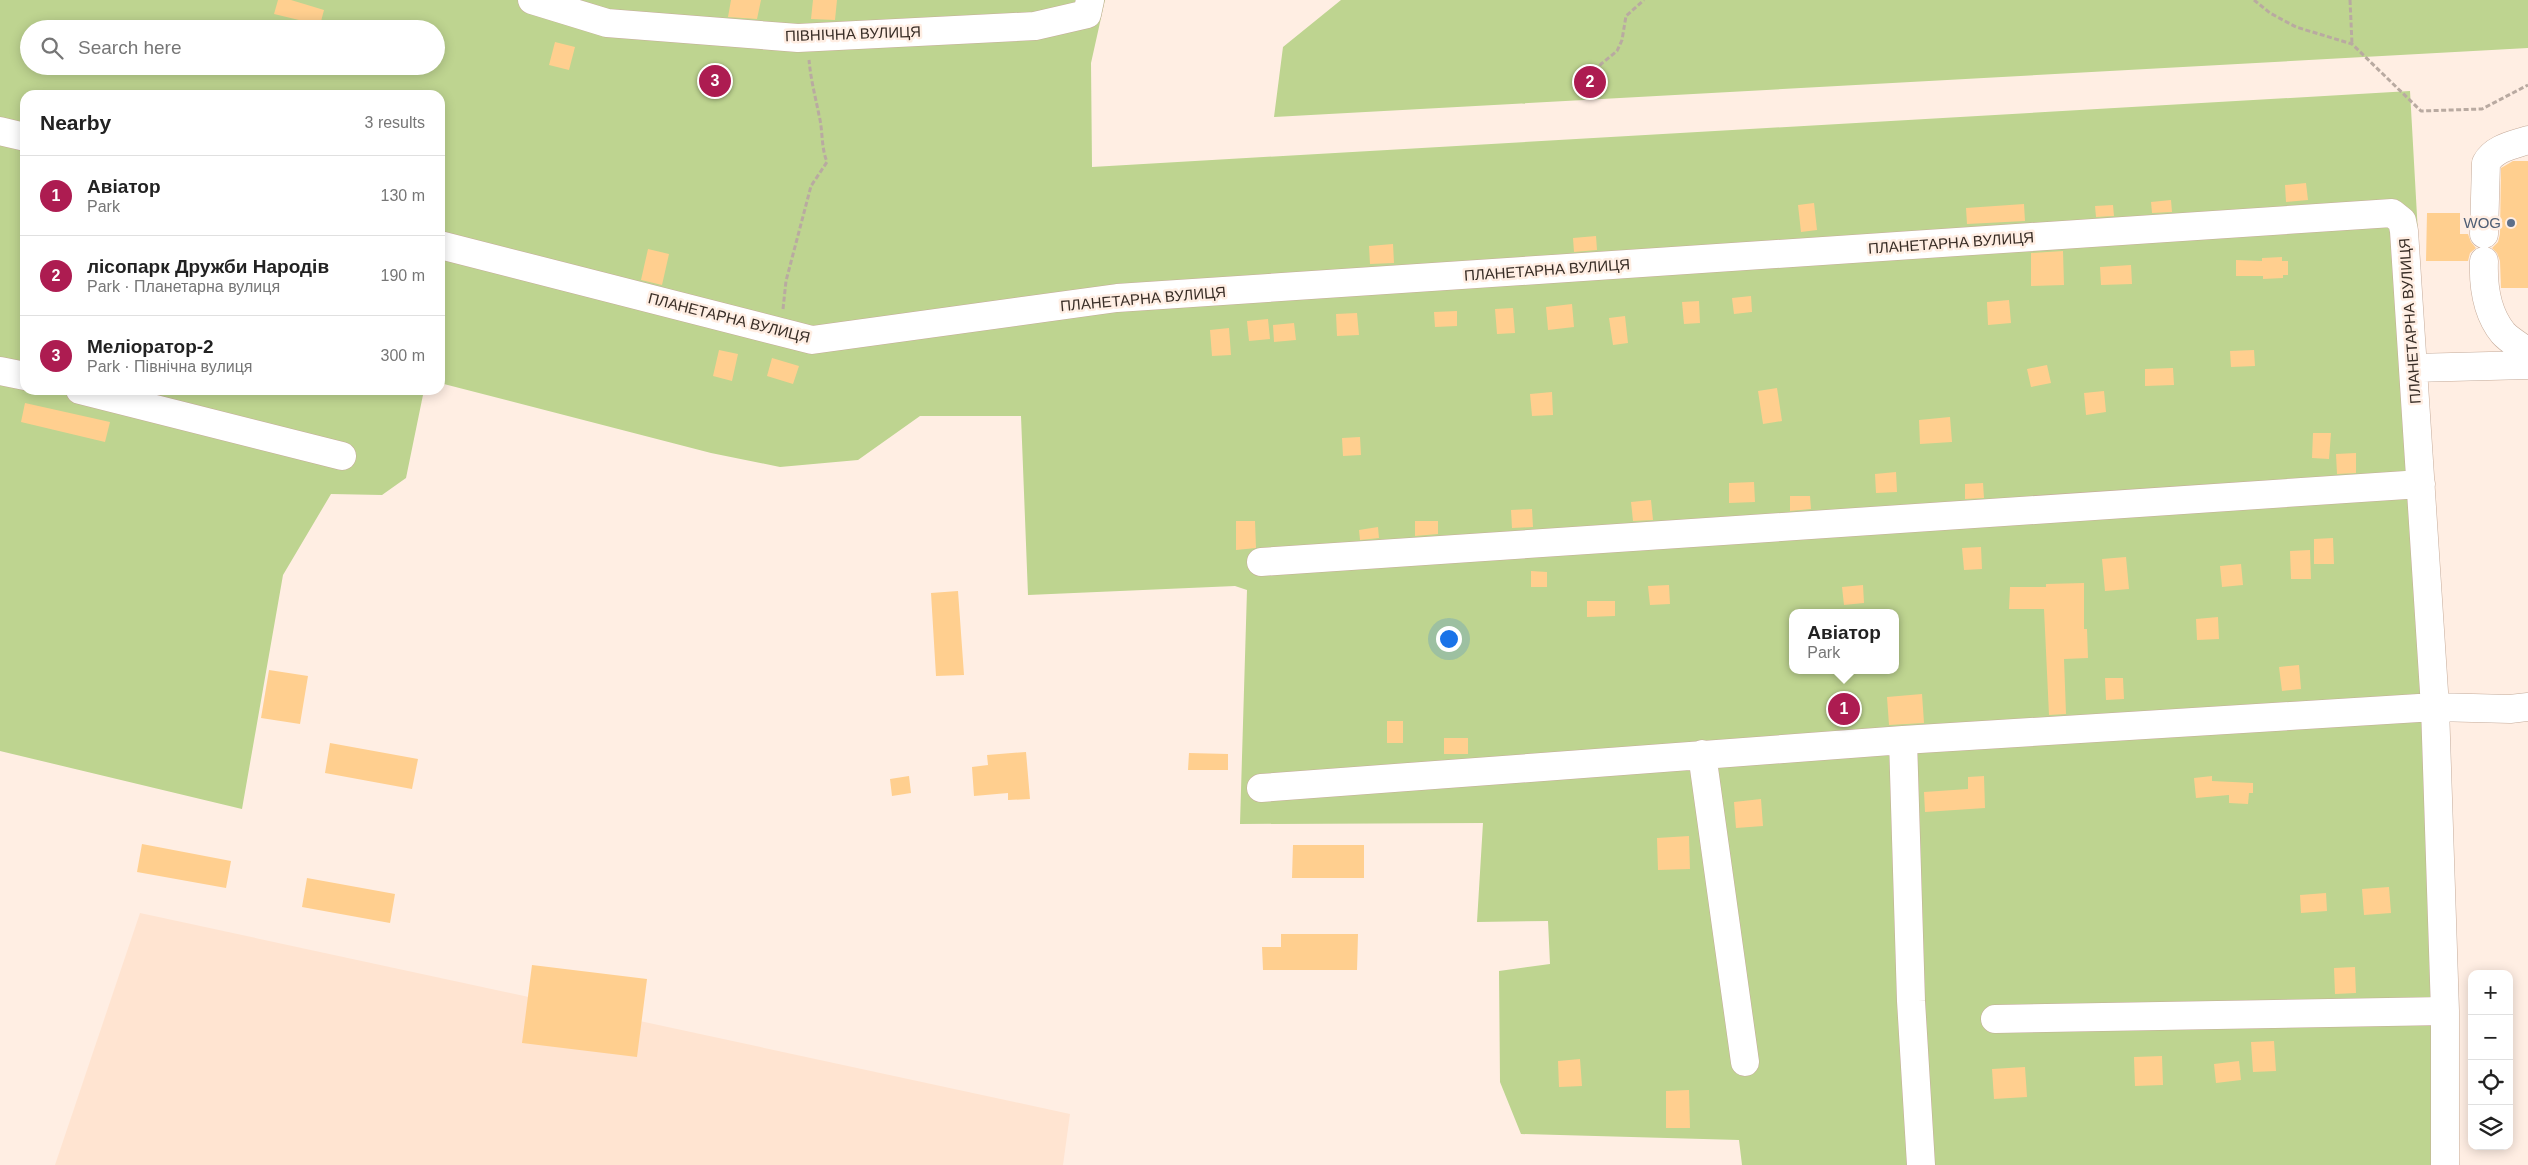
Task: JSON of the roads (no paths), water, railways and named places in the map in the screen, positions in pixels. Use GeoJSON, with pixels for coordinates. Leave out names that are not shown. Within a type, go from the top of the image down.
{"type":"FeatureCollection","features":[{"type":"Feature","properties":{"kind":"street","name":"ПІВНІЧНА ВУЛИЦЯ"},"geometry":{"type":"LineString","coordinates":[[532,0],[607,23],[807,37],[1035,26],[1089,7]]}},
{"type":"Feature","properties":{"kind":"street"},"geometry":{"type":"LineString","coordinates":[[0,131],[20,136]]}},
{"type":"Feature","properties":{"kind":"street"},"geometry":{"type":"LineString","coordinates":[[2484,234],[2486,163],[2489,157],[2506,147],[2528,140]]}},
{"type":"Feature","properties":{"kind":"street","name":"ПЛАНЕТАРНА ВУЛИЦЯ"},"geometry":{"type":"LineString","coordinates":[[445,246],[812,340],[1117,298],[2392,213],[2402,221],[2404,231],[2435,707],[2445,1011],[2445,1165]]}},
{"type":"Feature","properties":{"kind":"street"},"geometry":{"type":"LineString","coordinates":[[2484,261],[2483,285],[2491,311],[2503,333],[2528,352]]}},
{"type":"Feature","properties":{"kind":"street"},"geometry":{"type":"LineString","coordinates":[[2413,368],[2528,365]]}},
{"type":"Feature","properties":{"kind":"street"},"geometry":{"type":"LineString","coordinates":[[0,370],[20,375]]}},
{"type":"Feature","properties":{"kind":"street"},"geometry":{"type":"LineString","coordinates":[[100,395],[342,456]]}},
{"type":"Feature","properties":{"kind":"street"},"geometry":{"type":"LineString","coordinates":[[1261,562],[2421,484]]}},
{"type":"Feature","properties":{"kind":"street"},"geometry":{"type":"LineString","coordinates":[[1261,788],[1903,740],[2435,707],[2510,709],[2528,707]]}},
{"type":"Feature","properties":{"kind":"street"},"geometry":{"type":"LineString","coordinates":[[1903,740],[1911,1002],[1921,1165]]}},
{"type":"Feature","properties":{"kind":"street"},"geometry":{"type":"LineString","coordinates":[[1702,754],[1745,1062]]}},
{"type":"Feature","properties":{"kind":"street"},"geometry":{"type":"LineString","coordinates":[[1995,1019],[2445,1011]]}},
{"type":"Feature","properties":{"kind":"place","name":"Меліоратор-2"},"geometry":{"type":"Point","coordinates":[715,81]}},
{"type":"Feature","properties":{"kind":"place","name":"лісопарк Дружби Народів"},"geometry":{"type":"Point","coordinates":[1590,82]}},
{"type":"Feature","properties":{"kind":"place","name":"WOG"},"geometry":{"type":"Point","coordinates":[2511,223]}},
{"type":"Feature","properties":{"kind":"place","name":"Авіатор"},"geometry":{"type":"Point","coordinates":[1844,709]}}]}
